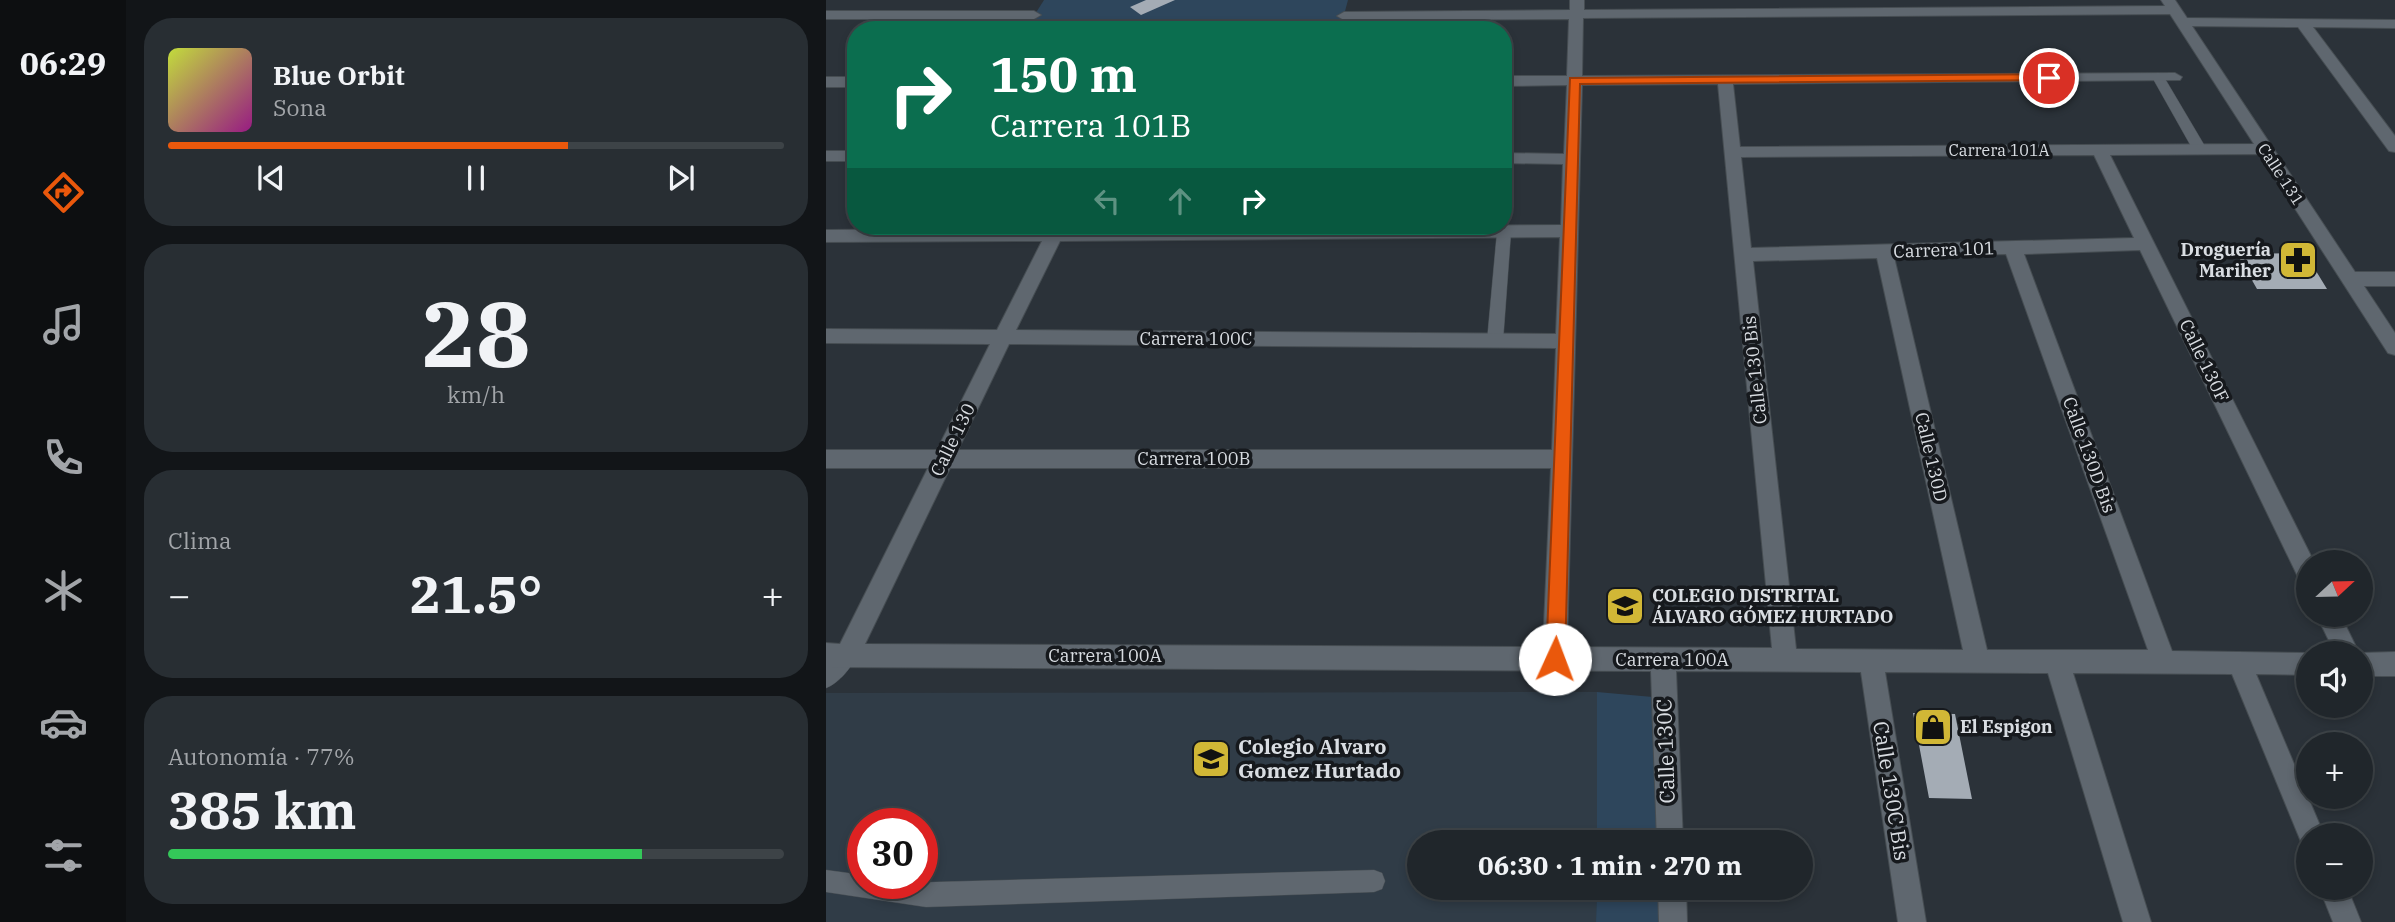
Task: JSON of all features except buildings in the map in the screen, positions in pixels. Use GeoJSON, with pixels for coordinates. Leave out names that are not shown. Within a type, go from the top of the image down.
{"type":"FeatureCollection","features":[{"type":"Feature","properties":{"kind":"street"},"geometry":{"type":"LineString","coordinates":[[1344,16],[1577,7],[1823,6],[2175,11],[2303,24],[2395,24]]}},
{"type":"Feature","properties":{"kind":"street"},"geometry":{"type":"LineString","coordinates":[[1555,659],[1577,7]]}},
{"type":"Feature","properties":{"kind":"street","name":"Calle 131"},"geometry":{"type":"LineString","coordinates":[[2175,11],[2395,348]]}},
{"type":"Feature","properties":{"kind":"street"},"geometry":{"type":"LineString","coordinates":[[826,15],[1034,15]]}},
{"type":"Feature","properties":{"kind":"street"},"geometry":{"type":"LineString","coordinates":[[2303,24],[2395,147]]}},
{"type":"Feature","properties":{"kind":"street"},"geometry":{"type":"LineString","coordinates":[[1512,81],[2175,77]]}},
{"type":"Feature","properties":{"kind":"street","name":"Calle 130 Bis"},"geometry":{"type":"LineString","coordinates":[[1725,79],[1784,660]]}},
{"type":"Feature","properties":{"kind":"street"},"geometry":{"type":"LineString","coordinates":[[826,82],[847,82]]}},
{"type":"Feature","properties":{"kind":"street","name":"Calle 130F"},"geometry":{"type":"LineString","coordinates":[[2099,149],[2296,550]]}},
{"type":"Feature","properties":{"kind":"street","name":"Carrera 101A"},"geometry":{"type":"LineString","coordinates":[[1732,152],[2265,149]]}},
{"type":"Feature","properties":{"kind":"street"},"geometry":{"type":"LineString","coordinates":[[826,156],[847,156]]}},
{"type":"Feature","properties":{"kind":"street"},"geometry":{"type":"LineString","coordinates":[[1512,158],[1572,159]]}},
{"type":"Feature","properties":{"kind":"street"},"geometry":{"type":"LineString","coordinates":[[1512,232],[1569,231]]}},
{"type":"Feature","properties":{"kind":"street"},"geometry":{"type":"LineString","coordinates":[[826,236],[864,235]]}},
{"type":"Feature","properties":{"kind":"street","name":"Calle 130"},"geometry":{"type":"LineString","coordinates":[[837,655],[943,459],[1054,235]]}},
{"type":"Feature","properties":{"kind":"street","name":"Carrera 101"},"geometry":{"type":"LineString","coordinates":[[1743,255],[2146,244]]}},
{"type":"Feature","properties":{"kind":"street","name":"Calle 130D Bis"},"geometry":{"type":"LineString","coordinates":[[2013,248],[2164,663]]}},
{"type":"Feature","properties":{"kind":"street","name":"Calle 130D"},"geometry":{"type":"LineString","coordinates":[[1884,251],[1978,662]]}},
{"type":"Feature","properties":{"kind":"street"},"geometry":{"type":"LineString","coordinates":[[2350,279],[2395,279]]}},
{"type":"Feature","properties":{"kind":"street","name":"Carrera 100C"},"geometry":{"type":"LineString","coordinates":[[826,336],[1566,341]]}},
{"type":"Feature","properties":{"kind":"street","name":"Carrera 100B"},"geometry":{"type":"LineString","coordinates":[[826,460],[1562,459]]}},
{"type":"Feature","properties":{"kind":"street","name":"Carrera 100A"},"geometry":{"type":"LineString","coordinates":[[837,655],[2296,663]]}},
{"type":"Feature","properties":{"kind":"street","name":"Calle 130C"},"geometry":{"type":"LineString","coordinates":[[1663,659],[1670,830]]}},
{"type":"Feature","properties":{"kind":"street","name":"Calle 130C Bis"},"geometry":{"type":"LineString","coordinates":[[1871,661],[1912,922]]}},
{"type":"Feature","properties":{"kind":"street"},"geometry":{"type":"LineString","coordinates":[[2057,662],[2137,922]]}},
{"type":"Feature","properties":{"kind":"street"},"geometry":{"type":"LineString","coordinates":[[2239,663],[2306,823]]}},
{"type":"Feature","properties":{"kind":"street"},"geometry":{"type":"LineString","coordinates":[[2373,664],[2395,664]]}},
{"type":"Feature","properties":{"kind":"street"},"geometry":{"type":"LineString","coordinates":[[1672,900],[1673,922]]}},
{"type":"Feature","properties":{"kind":"street"},"geometry":{"type":"LineString","coordinates":[[2338,900],[2347,922]]}},
{"type":"Feature","properties":{"kind":"lane"},"geometry":{"type":"LineString","coordinates":[[2158,77],[2199,148]]}},
{"type":"Feature","properties":{"kind":"lane"},"geometry":{"type":"LineString","coordinates":[[1495,341],[1504,235]]}},
{"type":"Feature","properties":{"kind":"lane"},"geometry":{"type":"LineString","coordinates":[[826,678],[837,655]]}},
{"type":"Feature","properties":{"kind":"lane"},"geometry":{"type":"LineString","coordinates":[[826,881],[926,895],[1374,881]]}},
{"type":"Feature","properties":{"kind":"shaded area"},"geometry":{"type":"Polygon","coordinates":[[[1044,0],[1348,0],[1342,21],[1031,21],[1044,0]]]}},
{"type":"Feature","properties":{"kind":"shaded area","name":"Colegio Alvaro Gomez Hurtado"},"geometry":{"type":"Polygon","coordinates":[[[1597,692],[1597,830],[1407,830],[1407,900],[1597,900],[1596,922],[826,922],[826,693],[1597,692]]]}},
{"type":"Feature","properties":{"kind":"shaded area"},"geometry":{"type":"Polygon","coordinates":[[[1597,692],[1664,698],[1670,830],[1597,830],[1597,692]]]}},
{"type":"Feature","properties":{"kind":"shaded area"},"geometry":{"type":"Polygon","coordinates":[[[1597,900],[1672,900],[1673,922],[1596,922],[1597,900]]]}},
{"type":"Feature","properties":{"kind":"place","name":"Droguería Mariher"},"geometry":{"type":"Point","coordinates":[2298,260]}},
{"type":"Feature","properties":{"kind":"place","name":"COLEGIO DISTRITAL ÁLVARO GÓMEZ HURTADO"},"geometry":{"type":"Point","coordinates":[1625,606]}},
{"type":"Feature","properties":{"kind":"place","name":"El Espigon"},"geometry":{"type":"Point","coordinates":[1933,727]}},
{"type":"Feature","properties":{"kind":"place","name":"Colegio Alvaro Gomez Hurtado"},"geometry":{"type":"Point","coordinates":[1211,759]}},
{"type":"Feature","properties":{"kind":"route"},"geometry":{"type":"LineString","coordinates":[[1555,659],[1574,80],[2049,78]]}}]}
